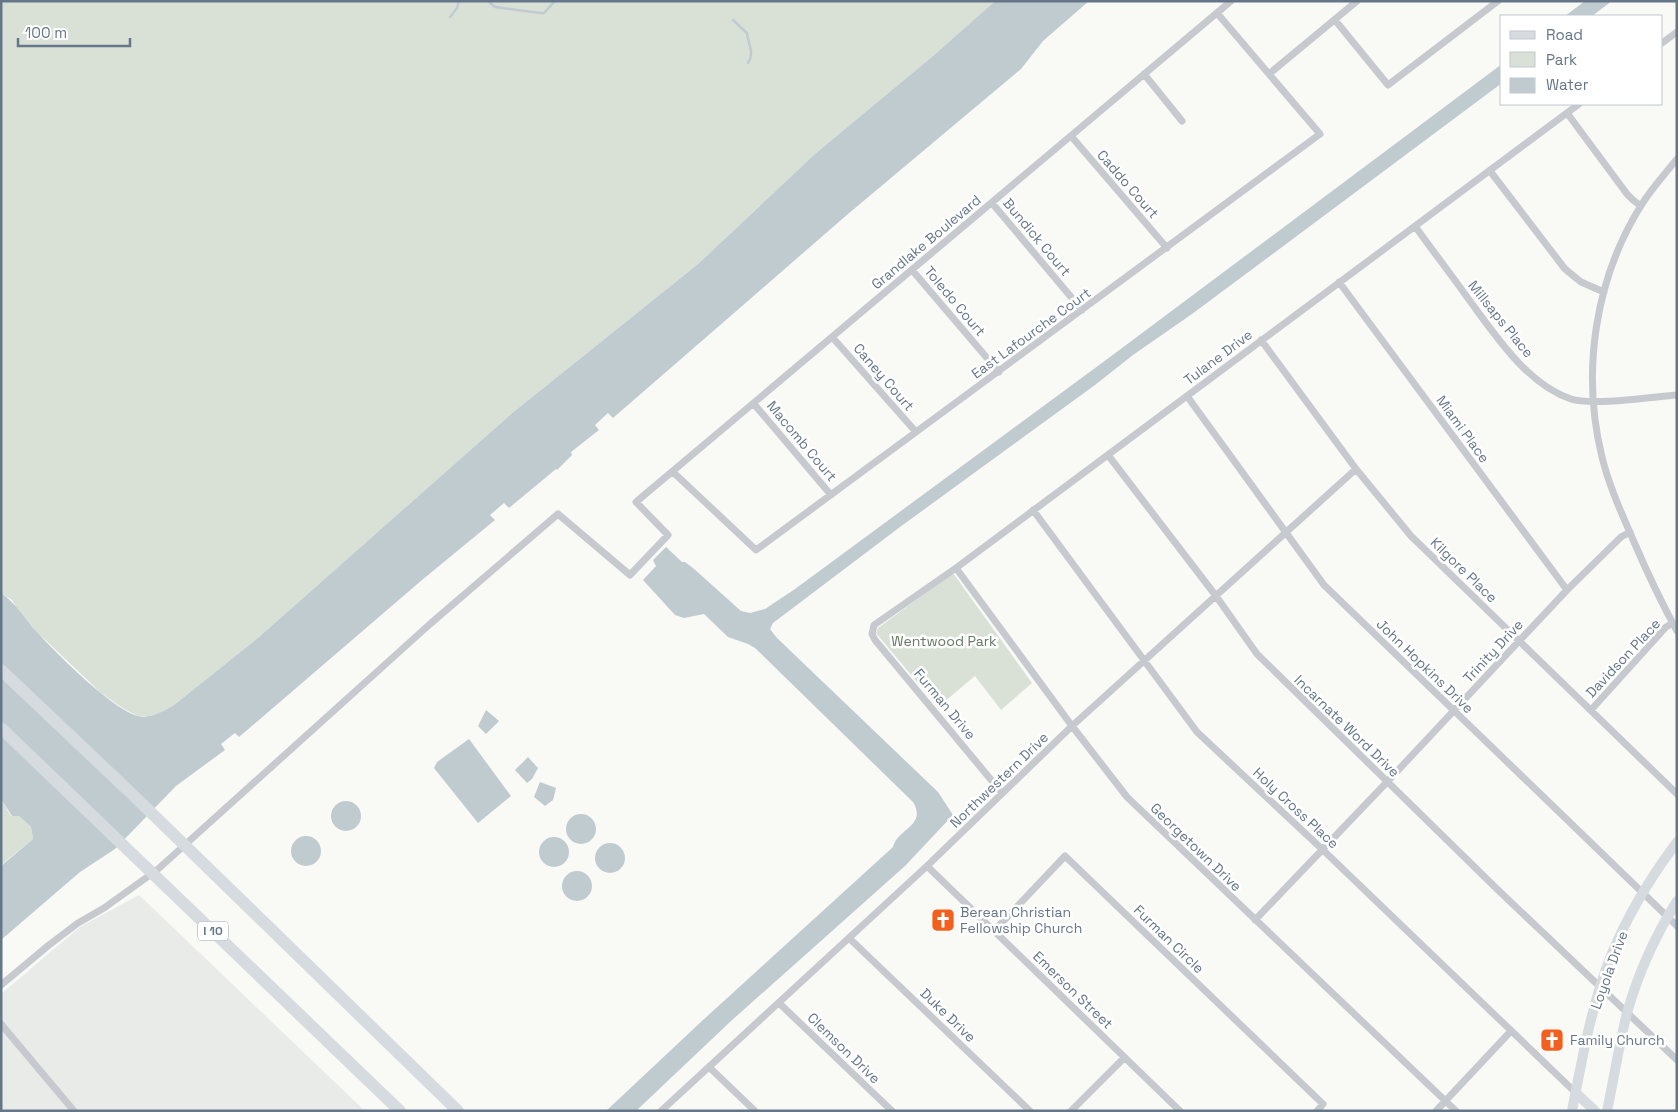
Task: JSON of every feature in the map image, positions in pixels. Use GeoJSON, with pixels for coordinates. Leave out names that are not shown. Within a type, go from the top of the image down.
{"type":"FeatureCollection","features":[{"type":"Feature","properties":{"kind":"highway"},"geometry":{"type":"LineString","coordinates":[[1,670],[134,796],[458,1111]]}},
{"type":"Feature","properties":{"kind":"highway","name":"I 10"},"geometry":{"type":"LineString","coordinates":[[1,728],[400,1111]]}},
{"type":"Feature","properties":{"kind":"main road","name":"Loyola Drive"},"geometry":{"type":"LineString","coordinates":[[1572,1111],[1600,986],[1622,933],[1642,893],[1677,842]]}},
{"type":"Feature","properties":{"kind":"main road"},"geometry":{"type":"LineString","coordinates":[[1607,1111],[1628,1013],[1649,953],[1677,901]]}},
{"type":"Feature","properties":{"kind":"main road"},"geometry":{"type":"LineString","coordinates":[[1576,1093],[1595,1111]]}},
{"type":"Feature","properties":{"kind":"street","name":"Grandlake Boulevard"},"geometry":{"type":"LineString","coordinates":[[1,985],[48,945],[157,870],[430,624],[558,514],[630,575],[668,535],[636,502],[1231,1]]}},
{"type":"Feature","properties":{"kind":"street"},"geometry":{"type":"LineString","coordinates":[[1217,13],[1269,74],[1357,1]]}},
{"type":"Feature","properties":{"kind":"street"},"geometry":{"type":"LineString","coordinates":[[1335,20],[1388,85],[1498,1]]}},
{"type":"Feature","properties":{"kind":"street"},"geometry":{"type":"LineString","coordinates":[[1663,42],[1677,32]]}},
{"type":"Feature","properties":{"kind":"street"},"geometry":{"type":"LineString","coordinates":[[1144,74],[1182,121]]}},
{"type":"Feature","properties":{"kind":"street","name":"East Lafourche Court"},"geometry":{"type":"LineString","coordinates":[[673,472],[756,550],[1320,134],[1269,74]]}},
{"type":"Feature","properties":{"kind":"street","name":"Tulane Drive"},"geometry":{"type":"LineString","coordinates":[[872,630],[878,622],[956,568],[1579,105]]}},
{"type":"Feature","properties":{"kind":"street"},"geometry":{"type":"LineString","coordinates":[[1567,113],[1627,194],[1641,206]]}},
{"type":"Feature","properties":{"kind":"street","name":"Caddo Court"},"geometry":{"type":"LineString","coordinates":[[1071,136],[1167,248]]}},
{"type":"Feature","properties":{"kind":"street"},"geometry":{"type":"LineString","coordinates":[[1677,159],[1641,206],[1620,249],[1604,292],[1596,325],[1593,358],[1596,425],[1602,457],[1613,492],[1630,532],[1677,631]]}},
{"type":"Feature","properties":{"kind":"street"},"geometry":{"type":"LineString","coordinates":[[1490,171],[1566,269],[1580,282],[1604,292]]}},
{"type":"Feature","properties":{"kind":"street","name":"Bundick Court"},"geometry":{"type":"LineString","coordinates":[[992,202],[1082,310]]}},
{"type":"Feature","properties":{"kind":"street","name":"Millsaps Place"},"geometry":{"type":"LineString","coordinates":[[1415,226],[1509,353],[1536,379],[1553,391],[1572,400],[1594,402],[1677,395]]}},
{"type":"Feature","properties":{"kind":"street","name":"Toledo Court"},"geometry":{"type":"LineString","coordinates":[[912,270],[999,372]]}},
{"type":"Feature","properties":{"kind":"street","name":"Miami Place"},"geometry":{"type":"LineString","coordinates":[[1339,282],[1567,590]]}},
{"type":"Feature","properties":{"kind":"street","name":"Caney Court"},"geometry":{"type":"LineString","coordinates":[[833,338],[916,432]]}},
{"type":"Feature","properties":{"kind":"street","name":"Kilgore Place"},"geometry":{"type":"LineString","coordinates":[[1261,340],[1356,470],[1410,536],[1677,794]]}},
{"type":"Feature","properties":{"kind":"street","name":"John Hopkins Drive"},"geometry":{"type":"LineString","coordinates":[[1187,396],[1324,585],[1677,926]]}},
{"type":"Feature","properties":{"kind":"street","name":"Macomb Court"},"geometry":{"type":"LineString","coordinates":[[754,404],[831,495]]}},
{"type":"Feature","properties":{"kind":"street","name":"Incarnate Word Drive"},"geometry":{"type":"LineString","coordinates":[[1108,455],[1216,596],[1257,654],[1387,782],[1628,1013]]}},
{"type":"Feature","properties":{"kind":"street","name":"Northwestern Drive"},"geometry":{"type":"LineString","coordinates":[[661,1111],[927,866],[1072,726],[1356,470]]}},
{"type":"Feature","properties":{"kind":"street","name":"Holy Cross Place"},"geometry":{"type":"LineString","coordinates":[[1033,510],[1196,732],[1323,850],[1576,1093]]}},
{"type":"Feature","properties":{"kind":"street","name":"Trinity Drive"},"geometry":{"type":"LineString","coordinates":[[1255,920],[1454,712],[1567,590],[1622,537],[1630,532]]}},
{"type":"Feature","properties":{"kind":"street","name":"Georgetown Drive"},"geometry":{"type":"LineString","coordinates":[[956,568],[1072,726],[1127,797],[1456,1111]]}},
{"type":"Feature","properties":{"kind":"street","name":"Davidson Place"},"geometry":{"type":"LineString","coordinates":[[1591,710],[1666,627],[1673,624]]}},
{"type":"Feature","properties":{"kind":"street","name":"Furman Drive"},"geometry":{"type":"LineString","coordinates":[[872,630],[875,640],[1002,793]]}},
{"type":"Feature","properties":{"kind":"street","name":"Furman Circle"},"geometry":{"type":"LineString","coordinates":[[994,931],[1065,856],[1323,1104],[1317,1111]]}},
{"type":"Feature","properties":{"kind":"street","name":"Emerson Street"},"geometry":{"type":"LineString","coordinates":[[927,866],[1180,1111]]}},
{"type":"Feature","properties":{"kind":"street","name":"Duke Drive"},"geometry":{"type":"LineString","coordinates":[[850,938],[1030,1111]]}},
{"type":"Feature","properties":{"kind":"street","name":"Clemson Drive"},"geometry":{"type":"LineString","coordinates":[[779,1003],[892,1111]]}},
{"type":"Feature","properties":{"kind":"street"},"geometry":{"type":"LineString","coordinates":[[1628,1013],[1677,1060]]}},
{"type":"Feature","properties":{"kind":"street"},"geometry":{"type":"LineString","coordinates":[[1,1024],[74,1111]]}},
{"type":"Feature","properties":{"kind":"street"},"geometry":{"type":"LineString","coordinates":[[1436,1111],[1511,1031]]}},
{"type":"Feature","properties":{"kind":"street"},"geometry":{"type":"LineString","coordinates":[[1071,1111],[1124,1058]]}},
{"type":"Feature","properties":{"kind":"street"},"geometry":{"type":"LineString","coordinates":[[709,1067],[755,1111]]}},
{"type":"Feature","properties":{"kind":"shaded area"},"geometry":{"type":"Polygon","coordinates":[[[139,895],[365,1111],[1,1111],[1,994],[80,927],[139,895]]]}},
{"type":"Feature","properties":{"kind":"green space"},"geometry":{"type":"Polygon","coordinates":[[[1,1],[995,1],[933,56],[816,153],[698,264],[511,414],[259,637],[174,705],[160,713],[138,716],[101,693],[38,633],[12,600],[1,593],[1,1]]]}},
{"type":"Feature","properties":{"kind":"green space","name":"Wentwood Park"},"geometry":{"type":"Polygon","coordinates":[[[953,573],[1032,683],[1001,710],[975,676],[938,707],[876,633],[878,628],[953,573]]]}},
{"type":"Feature","properties":{"kind":"green space"},"geometry":{"type":"Polygon","coordinates":[[[1,799],[11,816],[19,816],[31,827],[33,839],[1,865],[1,799]]]}},
{"type":"Feature","properties":{"kind":"water"},"geometry":{"type":"Polygon","coordinates":[[[995,1],[1089,1],[1043,41],[1021,69],[848,214],[613,418],[608,413],[595,425],[599,430],[571,452],[572,455],[557,470],[509,508],[504,503],[490,515],[495,520],[239,737],[235,733],[221,744],[225,750],[176,786],[115,849],[80,872],[1,940],[1,866],[33,839],[31,827],[19,816],[12,816],[1,799],[1,593],[11,601],[57,653],[114,703],[127,712],[143,717],[166,710],[259,637],[511,414],[698,264],[816,153],[933,56],[995,1]]]}},
{"type":"Feature","properties":{"kind":"water"},"geometry":{"type":"Polygon","coordinates":[[[1585,1],[1612,1],[1593,15],[1566,15],[1585,1]]]}},
{"type":"Feature","properties":{"kind":"water"},"geometry":{"type":"Polygon","coordinates":[[[1500,65],[1500,84],[1192,314],[1133,355],[1095,385],[900,527],[773,623],[770,629],[777,638],[938,792],[953,815],[905,866],[731,1021],[636,1111],[606,1111],[893,847],[900,835],[914,822],[916,816],[913,802],[755,648],[728,637],[704,614],[684,618],[675,615],[643,580],[656,566],[653,560],[666,547],[682,562],[693,568],[741,611],[750,613],[765,609],[795,589],[1110,357],[1500,65]]]}},
{"type":"Feature","properties":{"kind":"water"},"geometry":{"type":"Polygon","coordinates":[[[486,710],[499,721],[486,734],[478,726],[486,710]]]}},
{"type":"Feature","properties":{"kind":"water"},"geometry":{"type":"Polygon","coordinates":[[[469,739],[511,796],[478,823],[434,768],[437,762],[469,739]]]}},
{"type":"Feature","properties":{"kind":"water"},"geometry":{"type":"Polygon","coordinates":[[[528,757],[538,768],[532,779],[527,783],[515,770],[528,757]]]}},
{"type":"Feature","properties":{"kind":"water"},"geometry":{"type":"Polygon","coordinates":[[[540,782],[556,788],[553,800],[545,806],[534,797],[540,782]]]}},
{"type":"Feature","properties":{"kind":"water"},"geometry":{"type":"Polygon","coordinates":[[[346,801],[356,806],[361,816],[356,826],[346,831],[336,826],[331,816],[336,806],[346,801]]]}},
{"type":"Feature","properties":{"kind":"water"},"geometry":{"type":"Polygon","coordinates":[[[581,814],[591,819],[596,829],[591,839],[581,844],[571,839],[566,829],[571,819],[581,814]]]}},
{"type":"Feature","properties":{"kind":"water"},"geometry":{"type":"Polygon","coordinates":[[[306,836],[316,841],[321,851],[316,861],[306,866],[296,861],[291,851],[296,841],[306,836]]]}},
{"type":"Feature","properties":{"kind":"water"},"geometry":{"type":"Polygon","coordinates":[[[554,837],[564,842],[569,852],[564,862],[554,867],[544,862],[539,852],[544,842],[554,837]]]}},
{"type":"Feature","properties":{"kind":"water"},"geometry":{"type":"Polygon","coordinates":[[[610,843],[620,848],[625,858],[620,868],[610,873],[600,868],[595,858],[600,848],[610,843]]]}},
{"type":"Feature","properties":{"kind":"water"},"geometry":{"type":"Polygon","coordinates":[[[577,871],[587,876],[592,886],[587,896],[577,901],[567,896],[562,886],[567,876],[577,871]]]}},
{"type":"Feature","properties":{"kind":"waterway"},"geometry":{"type":"LineString","coordinates":[[450,17],[457,8],[459,1]]}},
{"type":"Feature","properties":{"kind":"waterway"},"geometry":{"type":"LineString","coordinates":[[488,1],[495,7],[540,13],[544,13],[555,1]]}},
{"type":"Feature","properties":{"kind":"waterway"},"geometry":{"type":"LineString","coordinates":[[733,20],[747,33],[751,52],[748,63]]}},
{"type":"Feature","properties":{"kind":"place","name":"Berean Christian Fellowship Church"},"geometry":{"type":"Point","coordinates":[943,920]}},
{"type":"Feature","properties":{"kind":"place","name":"Family Church"},"geometry":{"type":"Point","coordinates":[1552,1040]}}]}
